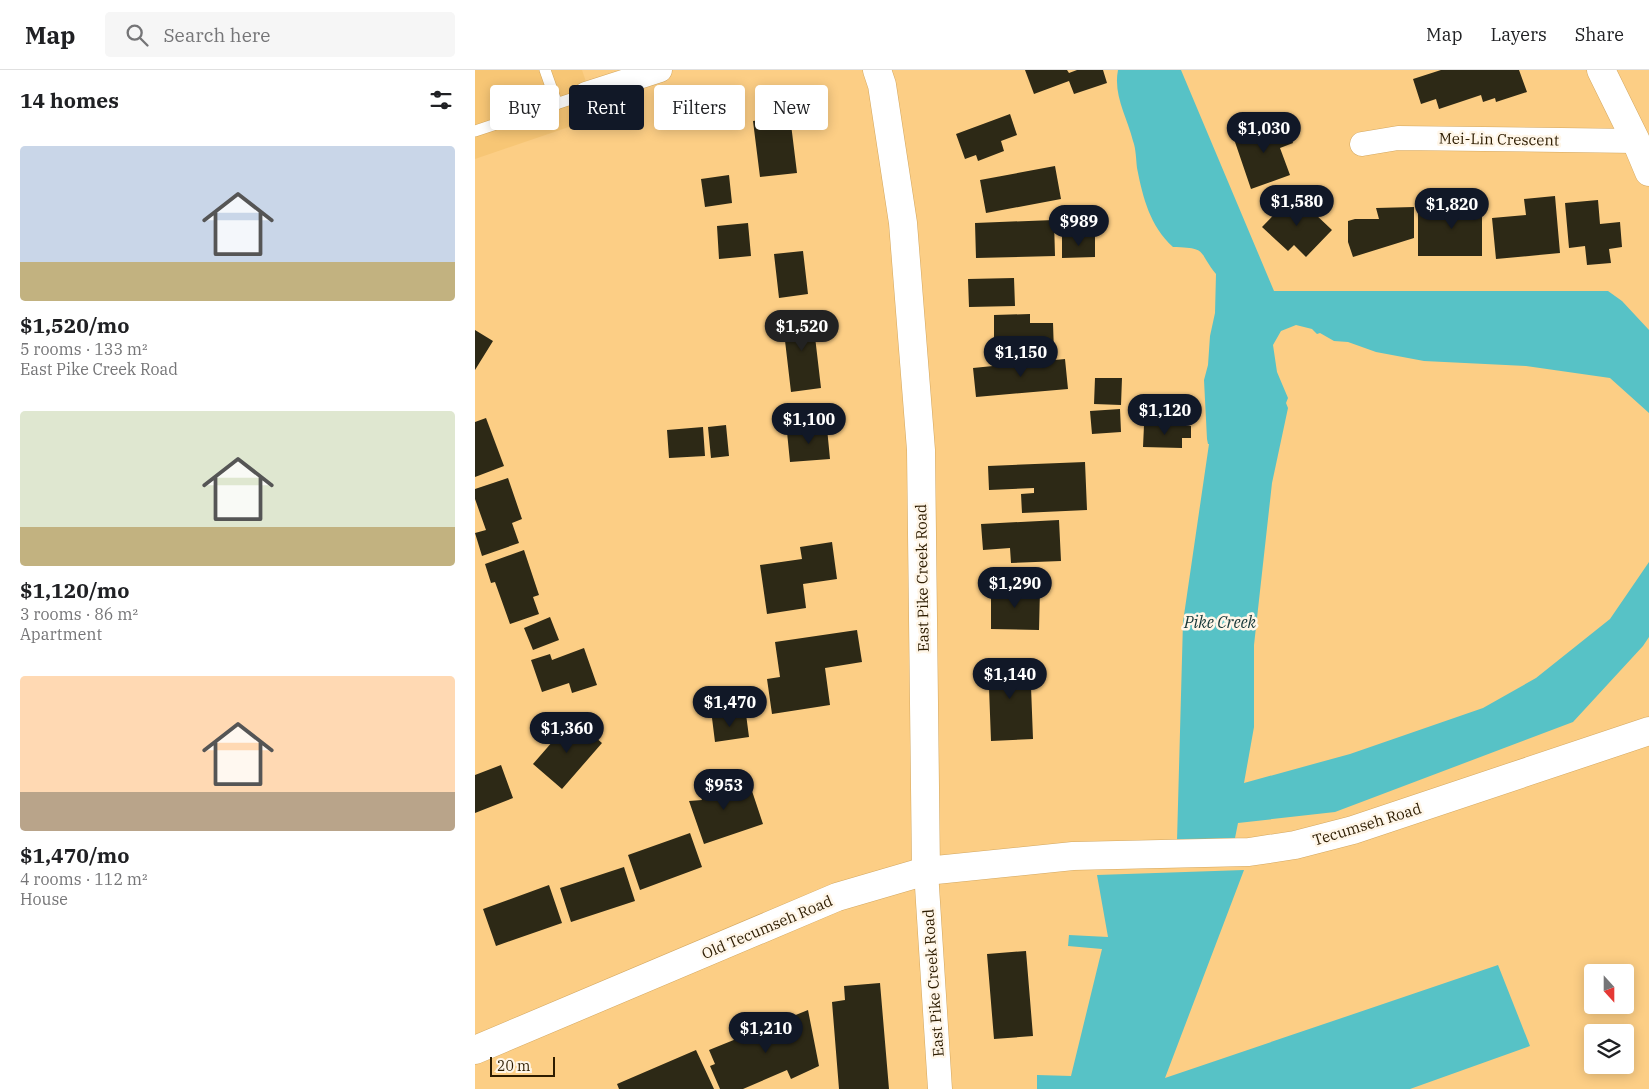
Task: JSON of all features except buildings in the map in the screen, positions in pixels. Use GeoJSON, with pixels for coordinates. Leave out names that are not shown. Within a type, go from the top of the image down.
{"type":"FeatureCollection","features":[{"type":"Feature","properties":{"kind":"main road","name":"East Pike Creek Road"},"geometry":{"type":"LineString","coordinates":[[877,70],[882,85],[903,223],[921,450],[925,871]]}},
{"type":"Feature","properties":{"kind":"main road"},"geometry":{"type":"LineString","coordinates":[[1601,70],[1649,172]]}},
{"type":"Feature","properties":{"kind":"main road","name":"Tecumseh Road"},"geometry":{"type":"LineString","coordinates":[[1073,856],[1249,852],[1295,845],[1353,830],[1649,732]]}},
{"type":"Feature","properties":{"kind":"main road","name":"Old Tecumseh Road"},"geometry":{"type":"LineString","coordinates":[[475,1050],[837,897],[925,871],[1073,856]]}},
{"type":"Feature","properties":{"kind":"street"},"geometry":{"type":"LineString","coordinates":[[614,85],[660,70]]}},
{"type":"Feature","properties":{"kind":"street","name":"Mei-Lin Crescent"},"geometry":{"type":"LineString","coordinates":[[1363,144],[1398,138],[1636,141]]}},
{"type":"Feature","properties":{"kind":"street","name":"East Pike Creek Road"},"geometry":{"type":"LineString","coordinates":[[925,871],[940,1089]]}},
{"type":"Feature","properties":{"kind":"lane"},"geometry":{"type":"LineString","coordinates":[[545,70],[550,85]]}},
{"type":"Feature","properties":{"kind":"lane"},"geometry":{"type":"LineString","coordinates":[[475,131],[490,126]]}},
{"type":"Feature","properties":{"kind":"shaded area"},"geometry":{"type":"Polygon","coordinates":[[[475,70],[582,70],[587,85],[569,85],[569,127],[475,159],[475,70]]]}},
{"type":"Feature","properties":{"kind":"water","name":"Pike Creek"},"geometry":{"type":"Polygon","coordinates":[[[1118,70],[1181,70],[1274,291],[1608,291],[1622,301],[1649,330],[1649,413],[1610,378],[1526,366],[1424,361],[1376,352],[1348,342],[1334,341],[1320,333],[1317,334],[1312,329],[1296,325],[1281,331],[1273,345],[1277,372],[1288,398],[1286,403],[1288,408],[1272,483],[1254,645],[1254,727],[1244,783],[1350,754],[1483,708],[1536,678],[1610,619],[1649,562],[1649,637],[1643,646],[1573,722],[1335,812],[1238,823],[1235,838],[1177,841],[1183,622],[1209,444],[1207,439],[1204,380],[1208,365],[1210,336],[1215,313],[1216,274],[1201,252],[1192,248],[1173,247],[1153,221],[1142,190],[1134,144],[1119,97],[1117,88],[1118,70]]]}},
{"type":"Feature","properties":{"kind":"water"},"geometry":{"type":"Polygon","coordinates":[[[1244,870],[1165,1078],[1498,965],[1530,1046],[1410,1089],[1037,1089],[1037,1075],[1071,1076],[1102,949],[1068,946],[1069,935],[1108,937],[1097,875],[1244,870]]]}}]}
